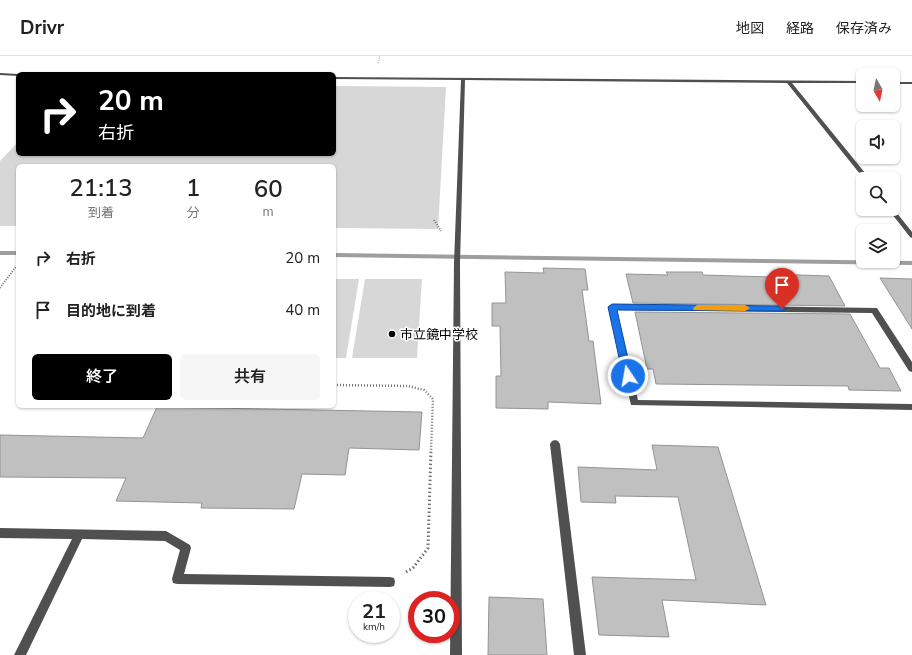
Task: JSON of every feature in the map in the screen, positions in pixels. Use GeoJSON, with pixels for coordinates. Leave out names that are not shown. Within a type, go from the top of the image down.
{"type":"FeatureCollection","features":[{"type":"Feature","properties":{"kind":"street"},"geometry":{"type":"LineString","coordinates":[[0,74],[16,75]]}},
{"type":"Feature","properties":{"kind":"street"},"geometry":{"type":"LineString","coordinates":[[336,78],[856,82]]}},
{"type":"Feature","properties":{"kind":"street"},"geometry":{"type":"LineString","coordinates":[[456,655],[457,251],[463,80]]}},
{"type":"Feature","properties":{"kind":"street"},"geometry":{"type":"LineString","coordinates":[[789,82],[861,172]]}},
{"type":"Feature","properties":{"kind":"street"},"geometry":{"type":"LineString","coordinates":[[900,82],[912,83]]}},
{"type":"Feature","properties":{"kind":"street"},"geometry":{"type":"LineString","coordinates":[[896,216],[912,236]]}},
{"type":"Feature","properties":{"kind":"street"},"geometry":{"type":"LineString","coordinates":[[912,369],[874,310],[612,307],[634,403],[912,407]]}},
{"type":"Feature","properties":{"kind":"street"},"geometry":{"type":"LineString","coordinates":[[555,444],[580,655]]}},
{"type":"Feature","properties":{"kind":"street"},"geometry":{"type":"LineString","coordinates":[[0,533],[166,536],[186,548],[177,579],[390,582]]}},
{"type":"Feature","properties":{"kind":"street"},"geometry":{"type":"LineString","coordinates":[[20,655],[79,535]]}},
{"type":"Feature","properties":{"kind":"path"},"geometry":{"type":"LineString","coordinates":[[0,288],[16,267]]}},
{"type":"Feature","properties":{"kind":"path"},"geometry":{"type":"LineString","coordinates":[[336,385],[408,386],[424,390],[433,399],[428,548],[413,568],[390,582]]}},
{"type":"Feature","properties":{"kind":"shaded area"},"geometry":{"type":"Polygon","coordinates":[[[336,86],[446,87],[438,229],[336,228],[336,164],[16,164],[16,226],[0,226],[0,161],[16,144],[16,156],[336,156],[336,86]]]}},
{"type":"Feature","properties":{"kind":"shaded area"},"geometry":{"type":"Polygon","coordinates":[[[336,279],[359,279],[346,358],[336,358],[336,279]]]}},
{"type":"Feature","properties":{"kind":"shaded area"},"geometry":{"type":"Polygon","coordinates":[[[365,279],[422,279],[417,358],[352,358],[365,279]]]}},
{"type":"Feature","properties":{"kind":"building"},"geometry":{"type":"Polygon","coordinates":[[[543,268],[585,269],[588,290],[582,290],[589,341],[593,341],[601,404],[548,402],[548,409],[496,408],[496,376],[501,376],[500,326],[492,326],[492,303],[506,303],[505,272],[544,273],[543,268]]]}},
{"type":"Feature","properties":{"kind":"building"},"geometry":{"type":"Polygon","coordinates":[[[666,272],[702,272],[703,275],[771,277],[770,274],[829,276],[845,306],[633,303],[626,274],[668,275],[666,272]]]}},
{"type":"Feature","properties":{"kind":"building"},"geometry":{"type":"Polygon","coordinates":[[[880,278],[912,279],[912,329],[880,278]]]}},
{"type":"Feature","properties":{"kind":"building"},"geometry":{"type":"Polygon","coordinates":[[[635,312],[850,314],[880,368],[889,368],[901,391],[849,390],[848,386],[656,384],[653,369],[647,369],[635,312]]]}},
{"type":"Feature","properties":{"kind":"building"},"geometry":{"type":"Polygon","coordinates":[[[157,408],[422,412],[419,450],[349,448],[345,475],[302,474],[294,509],[201,508],[202,503],[116,501],[126,478],[0,477],[0,435],[143,438],[157,408]]]}},
{"type":"Feature","properties":{"kind":"building"},"geometry":{"type":"Polygon","coordinates":[[[652,445],[718,447],[766,605],[662,600],[669,637],[599,635],[592,577],[696,580],[678,497],[615,496],[616,503],[581,502],[578,467],[657,470],[652,445]]]}},
{"type":"Feature","properties":{"kind":"building"},"geometry":{"type":"Polygon","coordinates":[[[489,597],[543,599],[547,655],[488,655],[489,597]]]}},
{"type":"Feature","properties":{"kind":"waterway"},"geometry":{"type":"LineString","coordinates":[[0,253],[16,253]]}},
{"type":"Feature","properties":{"kind":"waterway"},"geometry":{"type":"LineString","coordinates":[[336,255],[912,263]]}},
{"type":"Feature","properties":{"kind":"slow traffic"},"geometry":{"type":"LineString","coordinates":[[697,308],[745,308]]}},
{"type":"Feature","properties":{"kind":"place","name":"市立鏡中学校"},"geometry":{"type":"Point","coordinates":[392,334]}},
{"type":"Feature","properties":{"kind":"route"},"geometry":{"type":"LineString","coordinates":[[628,376],[612,307],[782,309]]}}]}
